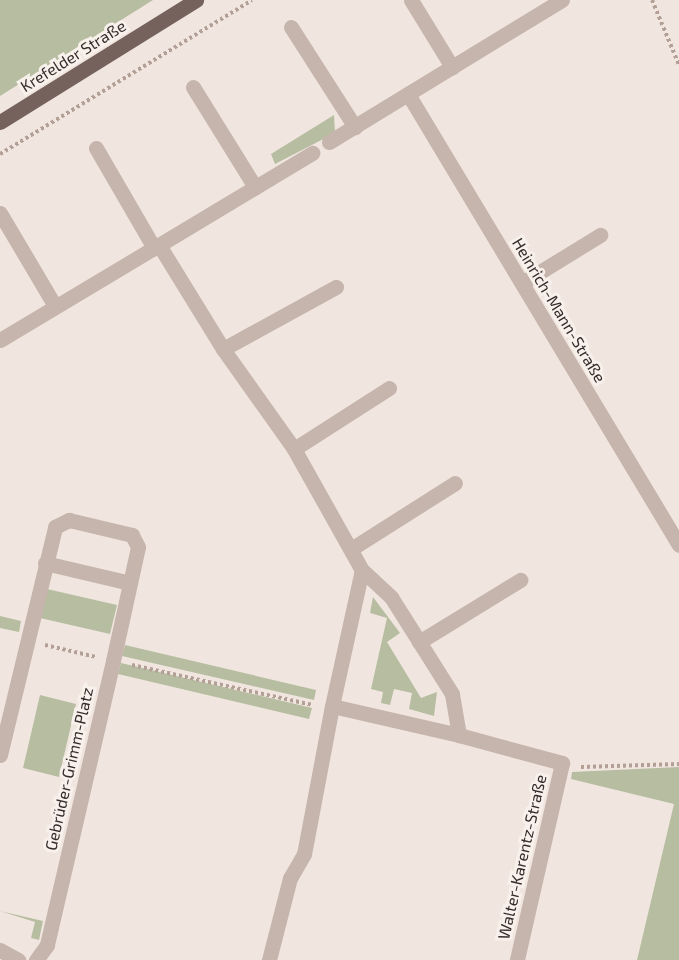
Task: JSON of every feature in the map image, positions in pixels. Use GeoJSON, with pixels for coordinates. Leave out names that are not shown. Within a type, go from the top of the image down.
{"type":"FeatureCollection","features":[{"type":"Feature","properties":{"kind":"main road","name":"Krefelder Straße"},"geometry":{"type":"LineString","coordinates":[[0,122],[196,0]]}},
{"type":"Feature","properties":{"kind":"street"},"geometry":{"type":"LineString","coordinates":[[411,0],[452,67]]}},
{"type":"Feature","properties":{"kind":"street"},"geometry":{"type":"LineString","coordinates":[[329,142],[553,2]]}},
{"type":"Feature","properties":{"kind":"street"},"geometry":{"type":"LineString","coordinates":[[291,27],[354,126]]}},
{"type":"Feature","properties":{"kind":"street"},"geometry":{"type":"LineString","coordinates":[[193,87],[255,188]]}},
{"type":"Feature","properties":{"kind":"street","name":"Heinrich-Mann-Straße"},"geometry":{"type":"LineString","coordinates":[[408,94],[679,545]]}},
{"type":"Feature","properties":{"kind":"street"},"geometry":{"type":"LineString","coordinates":[[96,148],[223,349],[294,449],[362,570],[391,597],[452,694],[459,735]]}},
{"type":"Feature","properties":{"kind":"street"},"geometry":{"type":"LineString","coordinates":[[0,340],[312,153]]}},
{"type":"Feature","properties":{"kind":"street"},"geometry":{"type":"LineString","coordinates":[[0,213],[55,306]]}},
{"type":"Feature","properties":{"kind":"street"},"geometry":{"type":"LineString","coordinates":[[522,283],[600,235]]}},
{"type":"Feature","properties":{"kind":"street"},"geometry":{"type":"LineString","coordinates":[[223,349],[336,287]]}},
{"type":"Feature","properties":{"kind":"street"},"geometry":{"type":"LineString","coordinates":[[294,449],[389,388]]}},
{"type":"Feature","properties":{"kind":"street"},"geometry":{"type":"LineString","coordinates":[[351,549],[455,483]]}},
{"type":"Feature","properties":{"kind":"street","name":"Gebrüder-Grimm-Platz"},"geometry":{"type":"LineString","coordinates":[[0,755],[55,527],[69,520],[132,535],[138,547],[113,661],[47,945],[36,960]]}},
{"type":"Feature","properties":{"kind":"street"},"geometry":{"type":"LineString","coordinates":[[45,563],[130,583]]}},
{"type":"Feature","properties":{"kind":"street"},"geometry":{"type":"LineString","coordinates":[[269,960],[290,878],[304,854],[332,706],[362,570]]}},
{"type":"Feature","properties":{"kind":"street"},"geometry":{"type":"LineString","coordinates":[[419,642],[520,580]]}},
{"type":"Feature","properties":{"kind":"street","name":"Walter-Karentz-Straße"},"geometry":{"type":"LineString","coordinates":[[332,706],[459,735],[562,763],[517,960]]}},
{"type":"Feature","properties":{"kind":"street"},"geometry":{"type":"LineString","coordinates":[[0,950],[18,960]]}},
{"type":"Feature","properties":{"kind":"path"},"geometry":{"type":"LineString","coordinates":[[0,154],[252,0]]}},
{"type":"Feature","properties":{"kind":"path"},"geometry":{"type":"LineString","coordinates":[[652,0],[679,65]]}},
{"type":"Feature","properties":{"kind":"path"},"geometry":{"type":"LineString","coordinates":[[26,641],[332,706]]}},
{"type":"Feature","properties":{"kind":"path"},"geometry":{"type":"LineString","coordinates":[[562,763],[588,769],[679,764]]}},
{"type":"Feature","properties":{"kind":"green space"},"geometry":{"type":"Polygon","coordinates":[[[0,0],[153,0],[0,96],[0,0]]]}},
{"type":"Feature","properties":{"kind":"green space"},"geometry":{"type":"Polygon","coordinates":[[[334,115],[335,133],[275,164],[271,154],[334,115]]]}},
{"type":"Feature","properties":{"kind":"green space"},"geometry":{"type":"Polygon","coordinates":[[[47,589],[117,605],[110,634],[40,618],[47,589]]]}},
{"type":"Feature","properties":{"kind":"green space"},"geometry":{"type":"Polygon","coordinates":[[[373,597],[400,633],[387,642],[421,698],[437,692],[434,716],[409,709],[412,693],[394,689],[390,705],[381,703],[383,692],[371,689],[387,618],[370,613],[373,597]]]}},
{"type":"Feature","properties":{"kind":"green space"},"geometry":{"type":"Polygon","coordinates":[[[0,616],[21,621],[19,632],[0,628],[0,616]]]}},
{"type":"Feature","properties":{"kind":"green space"},"geometry":{"type":"Polygon","coordinates":[[[125,645],[316,690],[314,700],[122,656],[125,645]]]}},
{"type":"Feature","properties":{"kind":"green space"},"geometry":{"type":"Polygon","coordinates":[[[121,663],[312,708],[309,719],[118,674],[121,663]]]}},
{"type":"Feature","properties":{"kind":"green space"},"geometry":{"type":"Polygon","coordinates":[[[40,695],[76,704],[59,777],[23,768],[40,695]]]}},
{"type":"Feature","properties":{"kind":"green space"},"geometry":{"type":"Polygon","coordinates":[[[679,767],[679,960],[637,960],[674,804],[571,779],[572,772],[679,767]]]}},
{"type":"Feature","properties":{"kind":"green space"},"geometry":{"type":"Polygon","coordinates":[[[0,911],[43,921],[39,940],[31,938],[35,922],[0,911]]]}}]}
